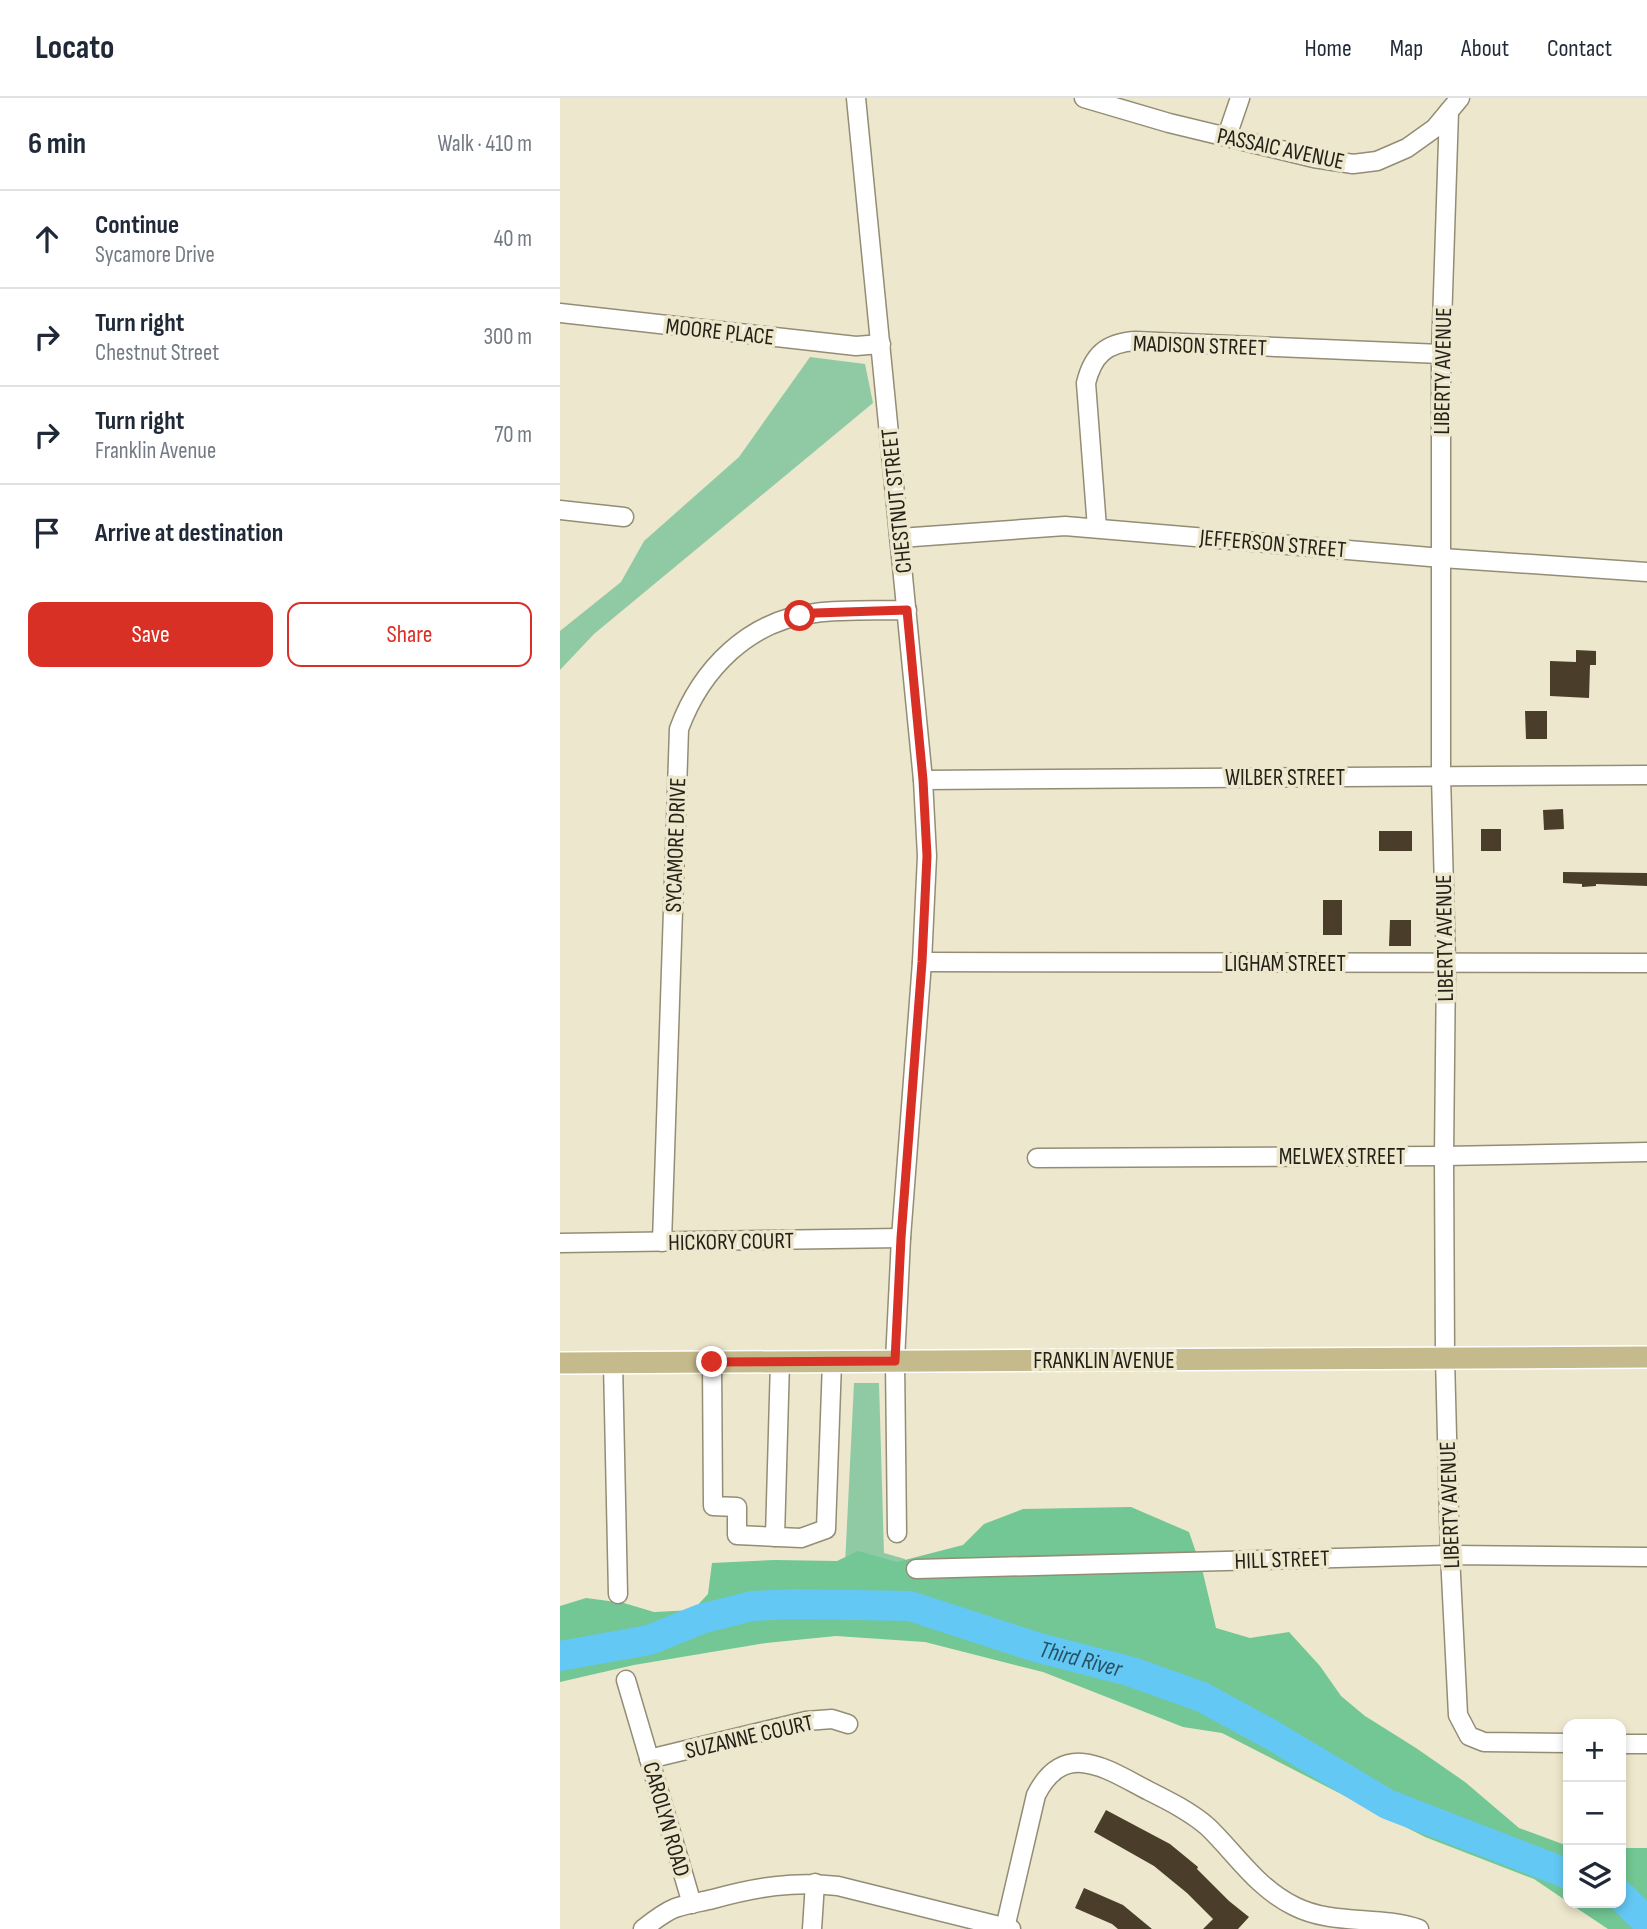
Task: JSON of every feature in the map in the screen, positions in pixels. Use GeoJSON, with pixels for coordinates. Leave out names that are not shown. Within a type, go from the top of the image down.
{"type":"FeatureCollection","features":[{"type":"Feature","properties":{"kind":"main road","name":"FRANKLIN AVENUE"},"geometry":{"type":"LineString","coordinates":[[560,1363],[1647,1357]]}},
{"type":"Feature","properties":{"kind":"street","name":"CHESTNUT STREET"},"geometry":{"type":"LineString","coordinates":[[856,98],[923,780],[927,856],[895,1361],[897,1533]]}},
{"type":"Feature","properties":{"kind":"street","name":"PASSAIC AVENUE"},"geometry":{"type":"LineString","coordinates":[[1084,98],[1169,123],[1314,158],[1353,164],[1377,161],[1408,148],[1435,128],[1455,104]]}},
{"type":"Feature","properties":{"kind":"street"},"geometry":{"type":"LineString","coordinates":[[1227,136],[1240,98]]}},
{"type":"Feature","properties":{"kind":"street","name":"LIBERTY AVENUE"},"geometry":{"type":"LineString","coordinates":[[1455,104],[1441,355],[1441,776],[1446,963],[1445,1357],[1450,1555],[1458,1715],[1469,1736],[1484,1742],[1563,1743]]}},
{"type":"Feature","properties":{"kind":"street","name":"MOORE PLACE"},"geometry":{"type":"LineString","coordinates":[[560,313],[856,346],[880,344]]}},
{"type":"Feature","properties":{"kind":"street","name":"MADISON STREET"},"geometry":{"type":"LineString","coordinates":[[1097,528],[1086,383],[1089,369],[1107,348],[1121,342],[1135,341],[1441,355]]}},
{"type":"Feature","properties":{"kind":"street"},"geometry":{"type":"LineString","coordinates":[[560,510],[624,517]]}},
{"type":"Feature","properties":{"kind":"street","name":"JEFFERSON STREET"},"geometry":{"type":"LineString","coordinates":[[900,538],[1053,527],[1097,528],[1442,558],[1647,572]]}},
{"type":"Feature","properties":{"kind":"street","name":"SYCAMORE DRIVE"},"geometry":{"type":"LineString","coordinates":[[662,1242],[679,729],[685,712],[712,669],[738,645],[767,627],[783,620],[815,613],[907,610]]}},
{"type":"Feature","properties":{"kind":"street","name":"WILBER STREET"},"geometry":{"type":"LineString","coordinates":[[923,780],[1647,775]]}},
{"type":"Feature","properties":{"kind":"street","name":"LIGHAM STREET"},"geometry":{"type":"LineString","coordinates":[[922,962],[1647,962]]}},
{"type":"Feature","properties":{"kind":"street","name":"MELWEX STREET"},"geometry":{"type":"LineString","coordinates":[[1037,1158],[1647,1152]]}},
{"type":"Feature","properties":{"kind":"street","name":"HICKORY COURT"},"geometry":{"type":"LineString","coordinates":[[560,1243],[901,1238]]}},
{"type":"Feature","properties":{"kind":"street"},"geometry":{"type":"LineString","coordinates":[[712,1362],[713,1506],[737,1507],[737,1535],[801,1538],[826,1529],[832,1362]]}},
{"type":"Feature","properties":{"kind":"street"},"geometry":{"type":"LineString","coordinates":[[775,1537],[780,1362]]}},
{"type":"Feature","properties":{"kind":"street"},"geometry":{"type":"LineString","coordinates":[[613,1363],[618,1594]]}},
{"type":"Feature","properties":{"kind":"street","name":"HILL STREET"},"geometry":{"type":"LineString","coordinates":[[916,1569],[1450,1555],[1647,1557]]}},
{"type":"Feature","properties":{"kind":"street","name":"CAROLYN ROAD"},"geometry":{"type":"LineString","coordinates":[[626,1680],[692,1904],[676,1908],[643,1929]]}},
{"type":"Feature","properties":{"kind":"street","name":"SUZANNE COURT"},"geometry":{"type":"LineString","coordinates":[[649,1759],[806,1721],[832,1719],[848,1724]]}},
{"type":"Feature","properties":{"kind":"street"},"geometry":{"type":"LineString","coordinates":[[1626,1744],[1647,1744]]}},
{"type":"Feature","properties":{"kind":"street"},"geometry":{"type":"LineString","coordinates":[[692,1904],[764,1886],[815,1884],[838,1886],[1008,1928],[1036,1795],[1049,1774],[1062,1766],[1077,1762],[1092,1763],[1107,1769],[1189,1814],[1207,1826],[1261,1883],[1295,1907],[1341,1919],[1419,1929]]}},
{"type":"Feature","properties":{"kind":"street"},"geometry":{"type":"LineString","coordinates":[[812,1929],[815,1884]]}},
{"type":"Feature","properties":{"kind":"green space"},"geometry":{"type":"Polygon","coordinates":[[[810,357],[865,364],[873,403],[594,634],[560,670],[560,631],[621,582],[644,541],[739,457],[810,357]]]}},
{"type":"Feature","properties":{"kind":"green space"},"geometry":{"type":"Polygon","coordinates":[[[854,1383],[879,1383],[884,1553],[905,1559],[900,1584],[844,1585],[854,1383]]]}},
{"type":"Feature","properties":{"kind":"green space"},"geometry":{"type":"Polygon","coordinates":[[[1131,1507],[1189,1532],[1203,1573],[1216,1628],[1250,1638],[1289,1632],[1320,1666],[1341,1696],[1365,1716],[1465,1782],[1519,1828],[1563,1844],[1563,1899],[1534,1879],[1425,1837],[1222,1733],[1183,1727],[1043,1672],[925,1642],[836,1636],[766,1643],[634,1665],[560,1682],[560,1606],[586,1598],[624,1603],[654,1612],[693,1610],[708,1594],[712,1563],[837,1561],[858,1551],[897,1562],[963,1545],[984,1524],[1023,1509],[1131,1507]]]}},
{"type":"Feature","properties":{"kind":"green space"},"geometry":{"type":"Polygon","coordinates":[[[1626,1848],[1647,1848],[1647,1929],[1608,1929],[1576,1908],[1626,1908],[1626,1848]]]}},
{"type":"Feature","properties":{"kind":"building"},"geometry":{"type":"Polygon","coordinates":[[[1576,650],[1596,651],[1596,665],[1590,665],[1589,698],[1550,696],[1550,661],[1576,662],[1576,650]]]}},
{"type":"Feature","properties":{"kind":"building"},"geometry":{"type":"Polygon","coordinates":[[[1525,711],[1547,711],[1547,739],[1526,739],[1525,711]]]}},
{"type":"Feature","properties":{"kind":"building"},"geometry":{"type":"Polygon","coordinates":[[[1563,809],[1564,829],[1544,830],[1543,810],[1563,809]]]}},
{"type":"Feature","properties":{"kind":"building"},"geometry":{"type":"Polygon","coordinates":[[[1481,829],[1501,829],[1501,851],[1481,851],[1481,829]]]}},
{"type":"Feature","properties":{"kind":"building"},"geometry":{"type":"Polygon","coordinates":[[[1379,831],[1412,831],[1412,851],[1379,851],[1379,831]]]}},
{"type":"Feature","properties":{"kind":"building"},"geometry":{"type":"Polygon","coordinates":[[[1563,872],[1647,873],[1647,886],[1596,884],[1582,887],[1582,884],[1563,883],[1563,872]]]}},
{"type":"Feature","properties":{"kind":"building"},"geometry":{"type":"Polygon","coordinates":[[[1323,900],[1342,900],[1342,935],[1323,935],[1323,900]]]}},
{"type":"Feature","properties":{"kind":"building"},"geometry":{"type":"Polygon","coordinates":[[[1390,920],[1411,920],[1411,946],[1389,946],[1390,920]]]}},
{"type":"Feature","properties":{"kind":"building"},"geometry":{"type":"Polygon","coordinates":[[[1106,1810],[1170,1844],[1198,1867],[1229,1901],[1249,1917],[1238,1929],[1203,1929],[1213,1919],[1187,1893],[1154,1866],[1094,1832],[1106,1810]]]}},
{"type":"Feature","properties":{"kind":"building"},"geometry":{"type":"Polygon","coordinates":[[[1084,1888],[1123,1905],[1152,1929],[1118,1929],[1075,1908],[1084,1888]]]}},
{"type":"Feature","properties":{"kind":"waterway","name":"Third River"},"geometry":{"type":"LineString","coordinates":[[560,1656],[649,1640],[701,1619],[752,1606],[910,1606],[1039,1648],[1129,1671],[1202,1697],[1272,1735],[1387,1804],[1563,1872]]}},
{"type":"Feature","properties":{"kind":"waterway","name":"Third River"},"geometry":{"type":"LineString","coordinates":[[1626,1901],[1647,1922]]}},
{"type":"Feature","properties":{"kind":"route"},"geometry":{"type":"LineString","coordinates":[[712,1362],[895,1361],[927,856],[923,780],[907,610],[815,613],[800,616]]}}]}
